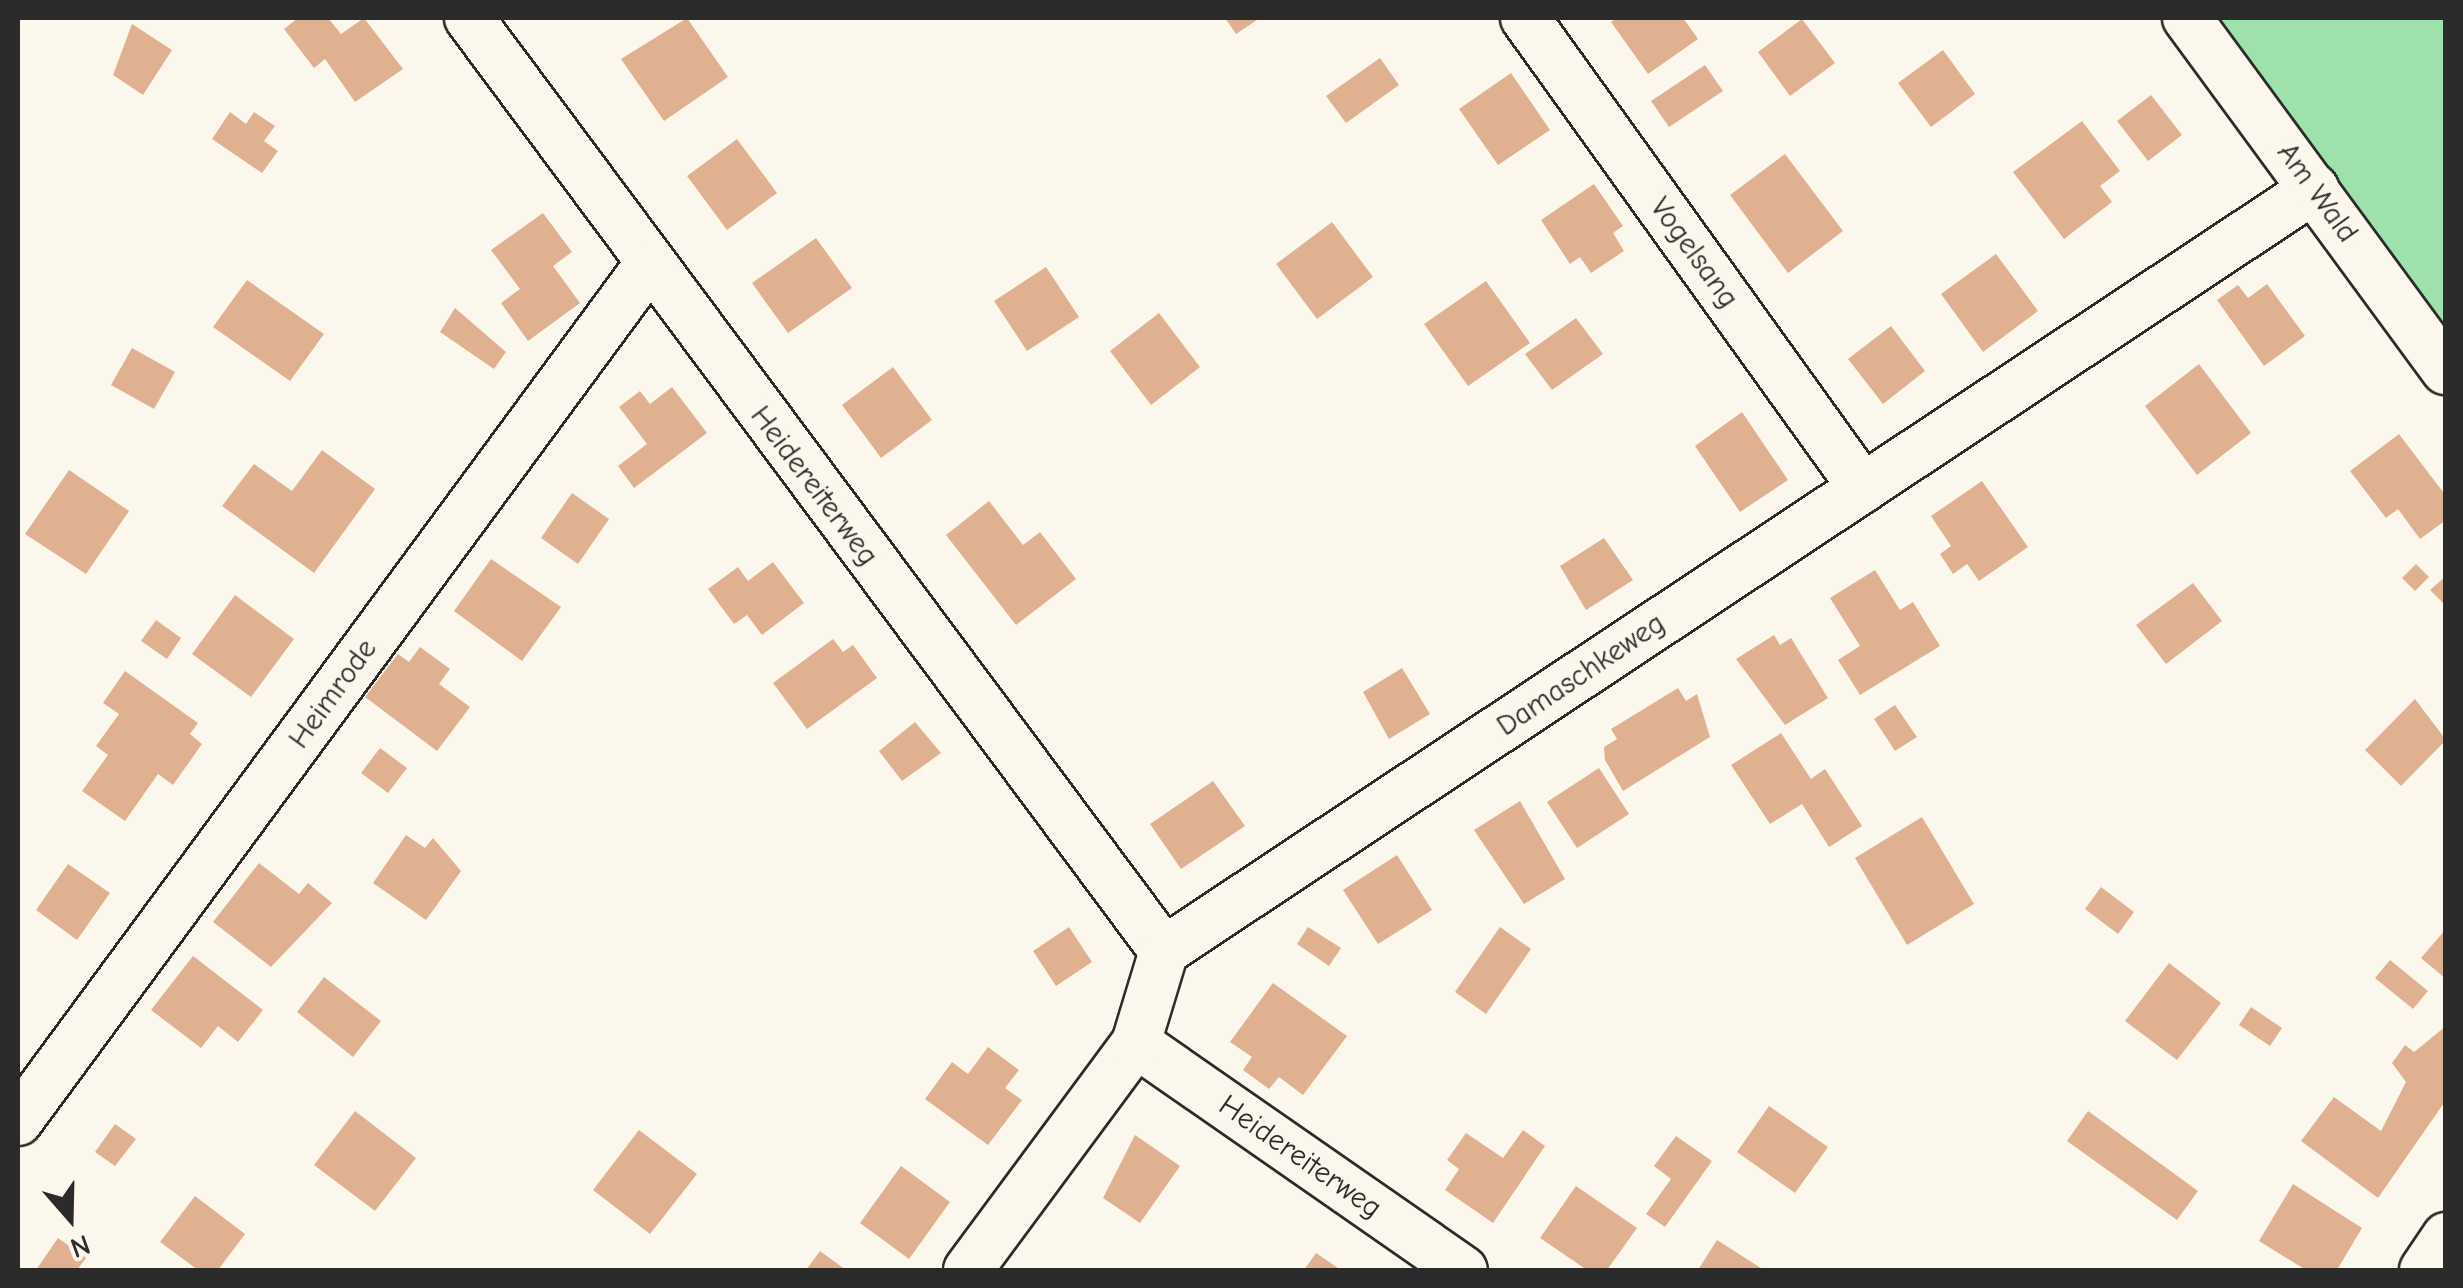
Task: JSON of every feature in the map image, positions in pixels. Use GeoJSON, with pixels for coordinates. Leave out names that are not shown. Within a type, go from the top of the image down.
{"type":"FeatureCollection","features":[{"type":"Feature","properties":{"kind":"street","name":"Heidereiterweg"},"geometry":{"type":"LineString","coordinates":[[469,18],[648,266],[1164,951]]}},
{"type":"Feature","properties":{"kind":"street","name":"Vogelsang"},"geometry":{"type":"LineString","coordinates":[[1525,18],[1863,488]]}},
{"type":"Feature","properties":{"kind":"street","name":"Am Wald"},"geometry":{"type":"LineString","coordinates":[[2187,18],[2446,370]]}},
{"type":"Feature","properties":{"kind":"street","name":"Damaschkeweg"},"geometry":{"type":"LineString","coordinates":[[1164,951],[2314,189]]}},
{"type":"Feature","properties":{"kind":"street","name":"Heimrode"},"geometry":{"type":"LineString","coordinates":[[18,1121],[648,266]]}},
{"type":"Feature","properties":{"kind":"street"},"geometry":{"type":"LineString","coordinates":[[968,1270],[1136,1043],[1164,951]]}},
{"type":"Feature","properties":{"kind":"street","name":"Heidereiterweg"},"geometry":{"type":"LineString","coordinates":[[1136,1043],[1463,1270]]}},
{"type":"Feature","properties":{"kind":"street"},"geometry":{"type":"LineString","coordinates":[[2424,1270],[2446,1237]]}},
{"type":"Feature","properties":{"kind":"green space"},"geometry":{"type":"Polygon","coordinates":[[[2196,18],[2445,18],[2445,359],[2196,18]]]}},
{"type":"Feature","properties":{"kind":"building"},"geometry":{"type":"Polygon","coordinates":[[[298,18],[328,18],[341,34],[364,18],[403,69],[355,102],[325,59],[314,68],[284,29],[298,18]]]}},
{"type":"Feature","properties":{"kind":"building"},"geometry":{"type":"Polygon","coordinates":[[[687,18],[728,77],[664,121],[621,59],[687,18]]]}},
{"type":"Feature","properties":{"kind":"building"},"geometry":{"type":"Polygon","coordinates":[[[1225,18],[1260,18],[1236,34],[1225,18]]]}},
{"type":"Feature","properties":{"kind":"building"},"geometry":{"type":"Polygon","coordinates":[[[1617,18],[1683,18],[1698,39],[1648,74],[1611,22],[1617,18]]]}},
{"type":"Feature","properties":{"kind":"building"},"geometry":{"type":"Polygon","coordinates":[[[1802,19],[1835,63],[1790,96],[1758,52],[1802,19]]]}},
{"type":"Feature","properties":{"kind":"building"},"geometry":{"type":"Polygon","coordinates":[[[132,24],[172,50],[143,95],[113,75],[132,24]]]}},
{"type":"Feature","properties":{"kind":"building"},"geometry":{"type":"Polygon","coordinates":[[[1943,50],[1975,94],[1931,127],[1898,83],[1943,50]]]}},
{"type":"Feature","properties":{"kind":"building"},"geometry":{"type":"Polygon","coordinates":[[[1380,58],[1399,85],[1346,123],[1326,96],[1380,58]]]}},
{"type":"Feature","properties":{"kind":"building"},"geometry":{"type":"Polygon","coordinates":[[[1705,65],[1723,91],[1669,127],[1651,101],[1705,65]]]}},
{"type":"Feature","properties":{"kind":"building"},"geometry":{"type":"Polygon","coordinates":[[[1511,73],[1550,130],[1498,165],[1459,109],[1511,73]]]}},
{"type":"Feature","properties":{"kind":"building"},"geometry":{"type":"Polygon","coordinates":[[[2151,95],[2182,135],[2148,161],[2117,121],[2151,95]]]}},
{"type":"Feature","properties":{"kind":"building"},"geometry":{"type":"Polygon","coordinates":[[[230,112],[246,124],[254,112],[275,126],[264,141],[278,151],[262,173],[212,139],[230,112]]]}},
{"type":"Feature","properties":{"kind":"building"},"geometry":{"type":"Polygon","coordinates":[[[2082,121],[2120,171],[2100,186],[2112,202],[2064,239],[2013,172],[2082,121]]]}},
{"type":"Feature","properties":{"kind":"building"},"geometry":{"type":"Polygon","coordinates":[[[737,139],[777,193],[727,230],[687,176],[737,139]]]}},
{"type":"Feature","properties":{"kind":"building"},"geometry":{"type":"Polygon","coordinates":[[[1785,154],[1843,231],[1788,273],[1730,195],[1785,154]]]}},
{"type":"Feature","properties":{"kind":"building"},"geometry":{"type":"Polygon","coordinates":[[[1594,184],[1623,226],[1613,233],[1624,251],[1591,273],[1580,257],[1570,264],[1541,220],[1594,184]]]}},
{"type":"Feature","properties":{"kind":"building"},"geometry":{"type":"Polygon","coordinates":[[[543,213],[572,252],[553,266],[580,303],[528,341],[501,303],[520,289],[491,250],[543,213]]]}},
{"type":"Feature","properties":{"kind":"building"},"geometry":{"type":"Polygon","coordinates":[[[1332,222],[1373,277],[1317,319],[1276,264],[1332,222]]]}},
{"type":"Feature","properties":{"kind":"building"},"geometry":{"type":"Polygon","coordinates":[[[816,238],[852,288],[788,333],[752,283],[816,238]]]}},
{"type":"Feature","properties":{"kind":"building"},"geometry":{"type":"Polygon","coordinates":[[[1996,254],[2038,311],[1983,352],[1941,294],[1996,254]]]}},
{"type":"Feature","properties":{"kind":"building"},"geometry":{"type":"Polygon","coordinates":[[[1046,267],[1079,317],[1027,351],[994,301],[1046,267]]]}},
{"type":"Feature","properties":{"kind":"building"},"geometry":{"type":"Polygon","coordinates":[[[247,280],[324,334],[290,381],[213,327],[247,280]]]}},
{"type":"Feature","properties":{"kind":"building"},"geometry":{"type":"Polygon","coordinates":[[[1486,281],[1530,343],[1468,386],[1424,324],[1486,281]]]}},
{"type":"Feature","properties":{"kind":"building"},"geometry":{"type":"Polygon","coordinates":[[[2267,284],[2305,336],[2264,366],[2217,300],[2238,285],[2248,298],[2267,284]]]}},
{"type":"Feature","properties":{"kind":"building"},"geometry":{"type":"Polygon","coordinates":[[[455,308],[506,352],[494,369],[440,332],[455,308]]]}},
{"type":"Feature","properties":{"kind":"building"},"geometry":{"type":"Polygon","coordinates":[[[1159,313],[1200,367],[1151,405],[1110,351],[1159,313]]]}},
{"type":"Feature","properties":{"kind":"building"},"geometry":{"type":"Polygon","coordinates":[[[1576,318],[1603,354],[1552,390],[1525,354],[1576,318]]]}},
{"type":"Feature","properties":{"kind":"building"},"geometry":{"type":"Polygon","coordinates":[[[1891,326],[1925,371],[1883,404],[1848,359],[1891,326]]]}},
{"type":"Feature","properties":{"kind":"building"},"geometry":{"type":"Polygon","coordinates":[[[132,348],[175,372],[154,409],[111,385],[132,348]]]}},
{"type":"Feature","properties":{"kind":"building"},"geometry":{"type":"Polygon","coordinates":[[[2199,364],[2251,433],[2197,475],[2145,406],[2199,364]]]}},
{"type":"Feature","properties":{"kind":"building"},"geometry":{"type":"Polygon","coordinates":[[[893,367],[932,420],[881,458],[842,405],[893,367]]]}},
{"type":"Feature","properties":{"kind":"building"},"geometry":{"type":"Polygon","coordinates":[[[672,387],[707,433],[634,488],[618,466],[647,444],[619,407],[640,391],[650,404],[672,387]]]}},
{"type":"Feature","properties":{"kind":"building"},"geometry":{"type":"Polygon","coordinates":[[[1742,412],[1788,480],[1740,512],[1695,446],[1742,412]]]}},
{"type":"Feature","properties":{"kind":"building"},"geometry":{"type":"Polygon","coordinates":[[[2399,434],[2446,496],[2446,520],[2420,539],[2398,509],[2386,518],[2350,471],[2399,434]]]}},
{"type":"Feature","properties":{"kind":"building"},"geometry":{"type":"Polygon","coordinates":[[[322,450],[375,489],[314,573],[222,506],[254,464],[292,491],[322,450]]]}},
{"type":"Feature","properties":{"kind":"building"},"geometry":{"type":"Polygon","coordinates":[[[69,470],[129,511],[86,574],[25,534],[69,470]]]}},
{"type":"Feature","properties":{"kind":"building"},"geometry":{"type":"Polygon","coordinates":[[[1982,481],[2028,547],[1979,581],[1967,564],[1953,574],[1940,554],[1951,546],[1931,516],[1982,481]]]}},
{"type":"Feature","properties":{"kind":"building"},"geometry":{"type":"Polygon","coordinates":[[[572,493],[609,519],[578,564],[541,538],[572,493]]]}},
{"type":"Feature","properties":{"kind":"building"},"geometry":{"type":"Polygon","coordinates":[[[989,501],[1023,545],[1040,532],[1076,579],[1016,625],[946,535],[989,501]]]}},
{"type":"Feature","properties":{"kind":"building"},"geometry":{"type":"Polygon","coordinates":[[[1604,538],[1633,580],[1586,610],[1560,566],[1604,538]]]}},
{"type":"Feature","properties":{"kind":"building"},"geometry":{"type":"Polygon","coordinates":[[[491,559],[561,607],[522,661],[454,611],[491,559]]]}},
{"type":"Feature","properties":{"kind":"building"},"geometry":{"type":"Polygon","coordinates":[[[773,562],[804,603],[762,635],[747,615],[734,624],[708,589],[738,567],[748,581],[773,562]]]}},
{"type":"Feature","properties":{"kind":"building"},"geometry":{"type":"Polygon","coordinates":[[[2416,564],[2429,577],[2415,591],[2402,578],[2416,564]]]}},
{"type":"Feature","properties":{"kind":"building"},"geometry":{"type":"Polygon","coordinates":[[[1875,570],[1900,610],[1913,602],[1940,646],[1860,695],[1838,660],[1860,646],[1830,598],[1875,570]]]}},
{"type":"Feature","properties":{"kind":"building"},"geometry":{"type":"Polygon","coordinates":[[[2446,576],[2446,606],[2430,590],[2446,576]]]}},
{"type":"Feature","properties":{"kind":"building"},"geometry":{"type":"Polygon","coordinates":[[[2193,583],[2222,621],[2166,664],[2136,625],[2193,583]]]}},
{"type":"Feature","properties":{"kind":"building"},"geometry":{"type":"Polygon","coordinates":[[[235,595],[294,639],[251,697],[192,654],[235,595]]]}},
{"type":"Feature","properties":{"kind":"building"},"geometry":{"type":"Polygon","coordinates":[[[156,620],[181,638],[167,659],[141,641],[156,620]]]}},
{"type":"Feature","properties":{"kind":"building"},"geometry":{"type":"Polygon","coordinates":[[[1774,635],[1780,645],[1791,638],[1828,698],[1785,725],[1736,659],[1774,635]]]}},
{"type":"Feature","properties":{"kind":"building"},"geometry":{"type":"Polygon","coordinates":[[[833,639],[843,652],[853,645],[877,678],[807,729],[773,683],[833,639]]]}},
{"type":"Feature","properties":{"kind":"building"},"geometry":{"type":"Polygon","coordinates":[[[420,647],[450,669],[439,684],[470,707],[437,751],[365,697],[398,654],[409,662],[420,647]]]}},
{"type":"Feature","properties":{"kind":"building"},"geometry":{"type":"Polygon","coordinates":[[[1402,668],[1430,714],[1389,739],[1363,692],[1402,668]]]}},
{"type":"Feature","properties":{"kind":"building"},"geometry":{"type":"Polygon","coordinates":[[[125,671],[198,723],[190,734],[202,744],[173,785],[158,774],[125,821],[82,791],[108,755],[96,746],[119,714],[103,703],[125,671]]]}},
{"type":"Feature","properties":{"kind":"building"},"geometry":{"type":"Polygon","coordinates":[[[1678,688],[1686,701],[1697,694],[1710,737],[1623,791],[1605,760],[1604,747],[1617,739],[1611,729],[1678,688]]]}},
{"type":"Feature","properties":{"kind":"building"},"geometry":{"type":"Polygon","coordinates":[[[2415,699],[2446,740],[2401,786],[2365,750],[2415,699]]]}},
{"type":"Feature","properties":{"kind":"building"},"geometry":{"type":"Polygon","coordinates":[[[1895,705],[1917,737],[1895,751],[1874,719],[1895,705]]]}},
{"type":"Feature","properties":{"kind":"building"},"geometry":{"type":"Polygon","coordinates":[[[915,722],[941,753],[902,781],[879,751],[915,722]]]}},
{"type":"Feature","properties":{"kind":"building"},"geometry":{"type":"Polygon","coordinates":[[[1781,733],[1811,779],[1825,769],[1862,826],[1829,847],[1802,804],[1770,824],[1731,765],[1781,733]]]}},
{"type":"Feature","properties":{"kind":"building"},"geometry":{"type":"Polygon","coordinates":[[[380,748],[407,768],[388,793],[361,773],[380,748]]]}},
{"type":"Feature","properties":{"kind":"building"},"geometry":{"type":"Polygon","coordinates":[[[1599,768],[1629,814],[1577,848],[1547,802],[1599,768]]]}},
{"type":"Feature","properties":{"kind":"building"},"geometry":{"type":"Polygon","coordinates":[[[1213,781],[1245,826],[1181,869],[1150,824],[1213,781]]]}},
{"type":"Feature","properties":{"kind":"building"},"geometry":{"type":"Polygon","coordinates":[[[1520,801],[1565,879],[1524,904],[1474,830],[1520,801]]]}},
{"type":"Feature","properties":{"kind":"building"},"geometry":{"type":"Polygon","coordinates":[[[1922,817],[1974,904],[1907,945],[1855,858],[1922,817]]]}},
{"type":"Feature","properties":{"kind":"building"},"geometry":{"type":"Polygon","coordinates":[[[406,835],[425,848],[433,838],[461,871],[426,920],[373,883],[406,835]]]}},
{"type":"Feature","properties":{"kind":"building"},"geometry":{"type":"Polygon","coordinates":[[[1397,855],[1432,910],[1378,944],[1343,890],[1397,855]]]}},
{"type":"Feature","properties":{"kind":"building"},"geometry":{"type":"Polygon","coordinates":[[[259,863],[299,894],[308,883],[332,903],[271,967],[213,922],[259,863]]]}},
{"type":"Feature","properties":{"kind":"building"},"geometry":{"type":"Polygon","coordinates":[[[68,864],[110,893],[77,940],[36,910],[68,864]]]}},
{"type":"Feature","properties":{"kind":"building"},"geometry":{"type":"Polygon","coordinates":[[[2101,887],[2134,912],[2118,934],[2085,909],[2101,887]]]}},
{"type":"Feature","properties":{"kind":"building"},"geometry":{"type":"Polygon","coordinates":[[[1069,927],[1092,962],[1056,986],[1033,951],[1069,927]]]}},
{"type":"Feature","properties":{"kind":"building"},"geometry":{"type":"Polygon","coordinates":[[[1308,927],[1341,948],[1329,966],[1297,944],[1308,927]]]}},
{"type":"Feature","properties":{"kind":"building"},"geometry":{"type":"Polygon","coordinates":[[[1500,927],[1531,949],[1486,1014],[1455,992],[1500,927]]]}},
{"type":"Feature","properties":{"kind":"building"},"geometry":{"type":"Polygon","coordinates":[[[2446,929],[2446,979],[2421,958],[2446,929]]]}},
{"type":"Feature","properties":{"kind":"building"},"geometry":{"type":"Polygon","coordinates":[[[193,956],[263,1010],[238,1042],[218,1026],[201,1048],[151,1010],[193,956]]]}},
{"type":"Feature","properties":{"kind":"building"},"geometry":{"type":"Polygon","coordinates":[[[2390,960],[2428,991],[2413,1009],[2375,978],[2390,960]]]}},
{"type":"Feature","properties":{"kind":"building"},"geometry":{"type":"Polygon","coordinates":[[[2169,963],[2221,1003],[2177,1060],[2125,1021],[2169,963]]]}},
{"type":"Feature","properties":{"kind":"building"},"geometry":{"type":"Polygon","coordinates":[[[324,977],[381,1021],[353,1057],[297,1012],[324,977]]]}},
{"type":"Feature","properties":{"kind":"building"},"geometry":{"type":"Polygon","coordinates":[[[1273,983],[1347,1036],[1303,1095],[1279,1077],[1269,1089],[1243,1070],[1252,1057],[1230,1042],[1273,983]]]}},
{"type":"Feature","properties":{"kind":"building"},"geometry":{"type":"Polygon","coordinates":[[[2251,1007],[2282,1028],[2270,1046],[2239,1025],[2251,1007]]]}},
{"type":"Feature","properties":{"kind":"building"},"geometry":{"type":"Polygon","coordinates":[[[2446,1026],[2446,1100],[2378,1198],[2301,1141],[2334,1097],[2381,1131],[2406,1082],[2392,1063],[2405,1045],[2414,1052],[2446,1026]]]}},
{"type":"Feature","properties":{"kind":"building"},"geometry":{"type":"Polygon","coordinates":[[[988,1047],[1019,1070],[1005,1088],[1022,1100],[988,1145],[925,1099],[952,1062],[968,1074],[988,1047]]]}},
{"type":"Feature","properties":{"kind":"building"},"geometry":{"type":"Polygon","coordinates":[[[1769,1106],[1828,1147],[1795,1193],[1737,1152],[1769,1106]]]}},
{"type":"Feature","properties":{"kind":"building"},"geometry":{"type":"Polygon","coordinates":[[[355,1111],[416,1158],[375,1211],[314,1165],[355,1111]]]}},
{"type":"Feature","properties":{"kind":"building"},"geometry":{"type":"Polygon","coordinates":[[[2088,1111],[2198,1191],[2177,1220],[2067,1141],[2088,1111]]]}},
{"type":"Feature","properties":{"kind":"building"},"geometry":{"type":"Polygon","coordinates":[[[115,1124],[136,1139],[115,1166],[95,1152],[115,1124]]]}},
{"type":"Feature","properties":{"kind":"building"},"geometry":{"type":"Polygon","coordinates":[[[639,1130],[697,1174],[650,1234],[593,1190],[639,1130]]]}},
{"type":"Feature","properties":{"kind":"building"},"geometry":{"type":"Polygon","coordinates":[[[1523,1130],[1545,1146],[1493,1223],[1445,1190],[1459,1169],[1447,1160],[1466,1133],[1503,1158],[1523,1130]]]}},
{"type":"Feature","properties":{"kind":"building"},"geometry":{"type":"Polygon","coordinates":[[[1135,1135],[1180,1166],[1140,1223],[1103,1198],[1135,1135]]]}},
{"type":"Feature","properties":{"kind":"building"},"geometry":{"type":"Polygon","coordinates":[[[1676,1136],[1712,1161],[1665,1227],[1646,1214],[1671,1179],[1654,1166],[1676,1136]]]}},
{"type":"Feature","properties":{"kind":"building"},"geometry":{"type":"Polygon","coordinates":[[[901,1166],[950,1202],[909,1259],[860,1223],[901,1166]]]}},
{"type":"Feature","properties":{"kind":"building"},"geometry":{"type":"Polygon","coordinates":[[[2293,1184],[2362,1228],[2337,1270],[2306,1270],[2259,1241],[2293,1184]]]}},
{"type":"Feature","properties":{"kind":"building"},"geometry":{"type":"Polygon","coordinates":[[[1576,1186],[1637,1228],[1607,1270],[1587,1270],[1540,1238],[1576,1186]]]}},
{"type":"Feature","properties":{"kind":"building"},"geometry":{"type":"Polygon","coordinates":[[[195,1196],[245,1234],[218,1270],[198,1270],[160,1242],[195,1196]]]}},
{"type":"Feature","properties":{"kind":"building"},"geometry":{"type":"Polygon","coordinates":[[[58,1238],[86,1258],[77,1270],[36,1270],[58,1238]]]}},
{"type":"Feature","properties":{"kind":"building"},"geometry":{"type":"Polygon","coordinates":[[[1717,1240],[1764,1270],[1698,1270],[1717,1240]]]}},
{"type":"Feature","properties":{"kind":"building"},"geometry":{"type":"Polygon","coordinates":[[[820,1251],[846,1270],[806,1270],[820,1251]]]}},
{"type":"Feature","properties":{"kind":"building"},"geometry":{"type":"Polygon","coordinates":[[[1316,1253],[1341,1270],[1304,1270],[1316,1253]]]}}]}
